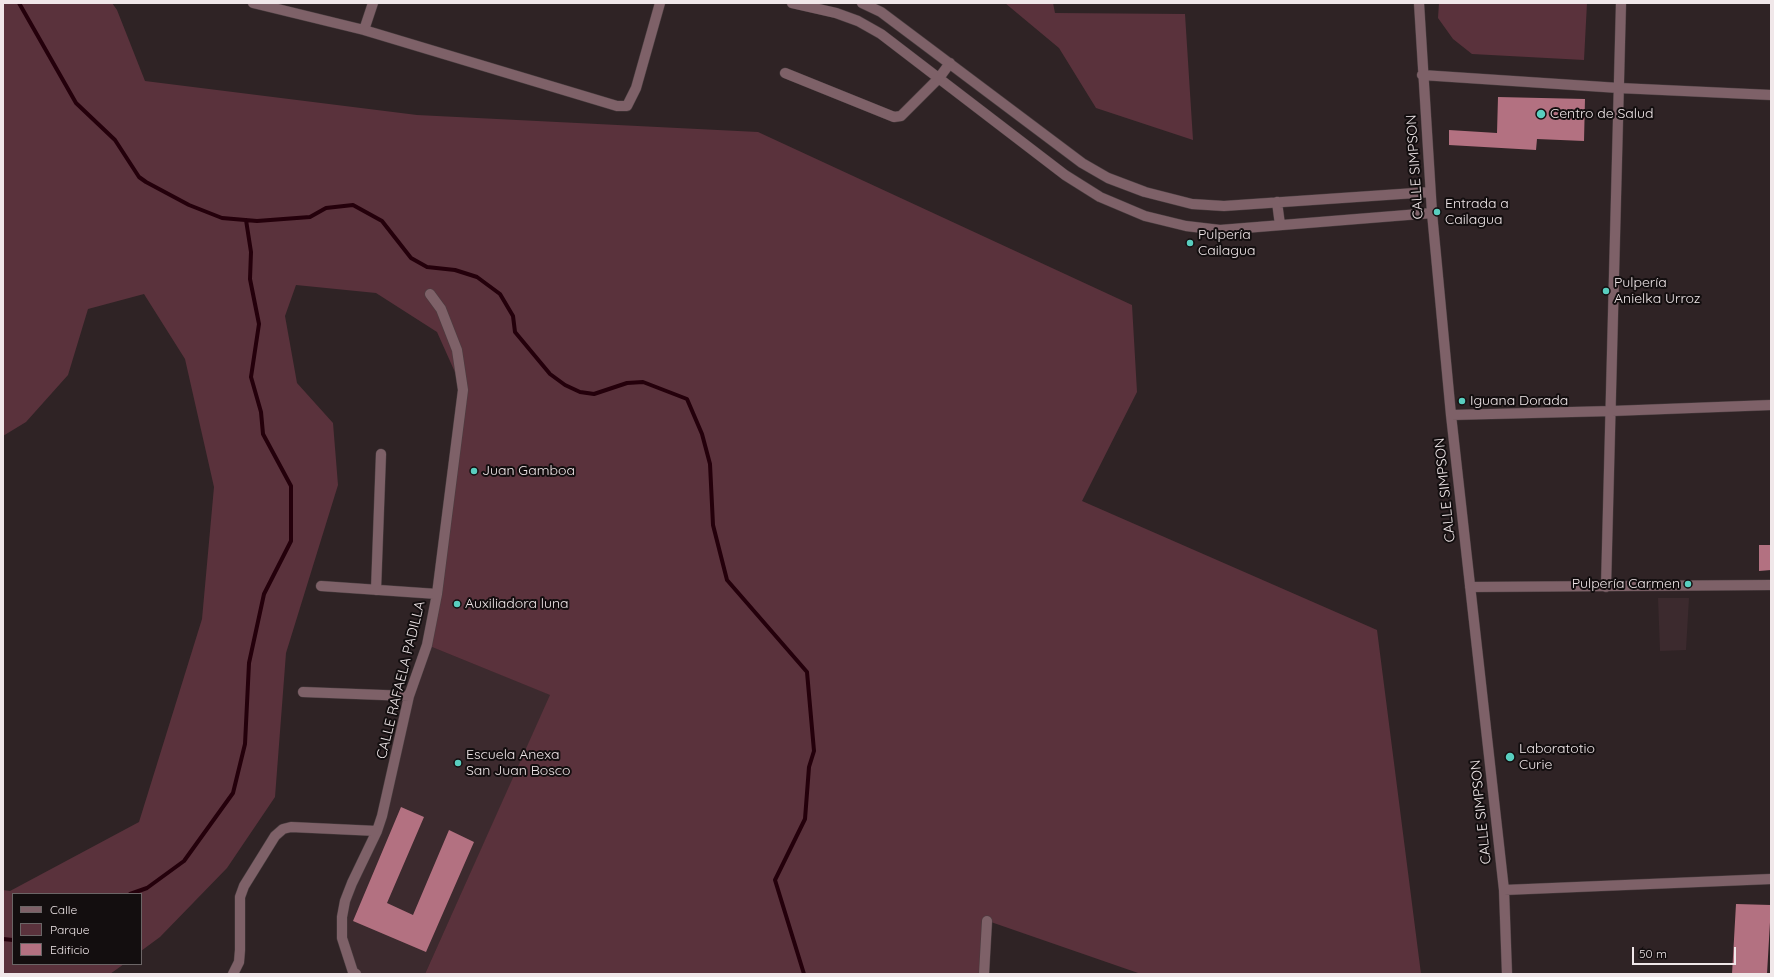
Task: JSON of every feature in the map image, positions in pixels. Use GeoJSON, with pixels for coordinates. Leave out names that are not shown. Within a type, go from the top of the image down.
{"type":"FeatureCollection","features":[{"type":"Feature","properties":{"kind":"street"},"geometry":{"type":"LineString","coordinates":[[253,3],[364,30],[617,106],[627,106],[636,88],[660,3]]}},
{"type":"Feature","properties":{"kind":"street"},"geometry":{"type":"LineString","coordinates":[[364,30],[372,3]]}},
{"type":"Feature","properties":{"kind":"street"},"geometry":{"type":"LineString","coordinates":[[792,3],[858,21],[881,34],[1065,175],[1100,197],[1160,221],[1220,230],[1432,213]]}},
{"type":"Feature","properties":{"kind":"street"},"geometry":{"type":"LineString","coordinates":[[862,3],[881,12],[1082,163],[1108,178],[1145,192],[1192,204],[1224,206],[1430,192]]}},
{"type":"Feature","properties":{"kind":"street","name":"CALLE SIMPSON"},"geometry":{"type":"LineString","coordinates":[[1419,3],[1422,76],[1430,192],[1451,415],[1504,890],[1507,974]]}},
{"type":"Feature","properties":{"kind":"street"},"geometry":{"type":"LineString","coordinates":[[1606,587],[1612,411],[1621,3]]}},
{"type":"Feature","properties":{"kind":"street"},"geometry":{"type":"LineString","coordinates":[[785,73],[894,117],[901,116],[939,78],[950,64]]}},
{"type":"Feature","properties":{"kind":"street"},"geometry":{"type":"LineString","coordinates":[[1422,76],[1619,88],[1771,94]]}},
{"type":"Feature","properties":{"kind":"street"},"geometry":{"type":"LineString","coordinates":[[1277,202],[1280,225]]}},
{"type":"Feature","properties":{"kind":"street","name":"CALLE RAFAELA PADILLA"},"geometry":{"type":"LineString","coordinates":[[356,974],[353,972],[342,938],[342,917],[345,901],[352,883],[377,831],[409,696],[427,645],[436,594],[463,390],[457,350],[441,308],[430,294]]}},
{"type":"Feature","properties":{"kind":"street"},"geometry":{"type":"LineString","coordinates":[[1451,415],[1771,405]]}},
{"type":"Feature","properties":{"kind":"street"},"geometry":{"type":"LineString","coordinates":[[376,590],[381,454]]}},
{"type":"Feature","properties":{"kind":"street"},"geometry":{"type":"LineString","coordinates":[[1470,587],[1771,585]]}},
{"type":"Feature","properties":{"kind":"street"},"geometry":{"type":"LineString","coordinates":[[321,586],[436,594]]}},
{"type":"Feature","properties":{"kind":"street"},"geometry":{"type":"LineString","coordinates":[[304,692],[409,696]]}},
{"type":"Feature","properties":{"kind":"street"},"geometry":{"type":"LineString","coordinates":[[234,974],[239,962],[240,950],[240,897],[244,886],[275,836],[283,829],[291,827],[377,831]]}},
{"type":"Feature","properties":{"kind":"street"},"geometry":{"type":"LineString","coordinates":[[1504,890],[1771,879]]}},
{"type":"Feature","properties":{"kind":"street"},"geometry":{"type":"LineString","coordinates":[[984,974],[987,921]]}},
{"type":"Feature","properties":{"kind":"shaded area"},"geometry":{"type":"Polygon","coordinates":[[[1658,598],[1689,598],[1686,650],[1660,651],[1658,598]]]}},
{"type":"Feature","properties":{"kind":"shaded area","name":"Escuela Anexa San Juan Bosco"},"geometry":{"type":"Polygon","coordinates":[[[427,645],[551,695],[425,974],[356,974],[342,917],[377,831],[427,645]]]}},
{"type":"Feature","properties":{"kind":"green space"},"geometry":{"type":"Polygon","coordinates":[[[3,3],[112,3],[117,10],[145,81],[417,115],[758,132],[1132,305],[1137,392],[1082,501],[1377,630],[1421,974],[1141,974],[988,921],[983,974],[425,974],[550,695],[427,645],[463,390],[437,332],[376,293],[296,285],[285,316],[297,383],[333,423],[338,485],[286,653],[275,797],[227,868],[160,937],[142,950],[142,893],[12,893],[12,965],[123,965],[110,974],[3,974],[3,890],[10,891],[139,822],[202,619],[214,487],[185,359],[144,294],[88,309],[68,375],[26,422],[3,436],[3,3]]]}},
{"type":"Feature","properties":{"kind":"green space"},"geometry":{"type":"Polygon","coordinates":[[[1005,3],[1053,3],[1055,13],[1185,14],[1193,140],[1096,108],[1059,48],[1005,3]]]}},
{"type":"Feature","properties":{"kind":"green space"},"geometry":{"type":"Polygon","coordinates":[[[1439,3],[1587,3],[1584,60],[1472,54],[1453,39],[1438,18],[1439,3]]]}},
{"type":"Feature","properties":{"kind":"building","name":"Centro de Salud"},"geometry":{"type":"Polygon","coordinates":[[[1498,97],[1585,99],[1584,141],[1537,139],[1536,150],[1449,145],[1449,130],[1497,133],[1498,97]]]}},
{"type":"Feature","properties":{"kind":"building"},"geometry":{"type":"Polygon","coordinates":[[[1759,545],[1771,545],[1771,570],[1759,571],[1759,545]]]}},
{"type":"Feature","properties":{"kind":"building"},"geometry":{"type":"Polygon","coordinates":[[[401,807],[424,817],[387,903],[413,915],[449,830],[474,842],[426,952],[353,921],[401,807]]]}},
{"type":"Feature","properties":{"kind":"building"},"geometry":{"type":"Polygon","coordinates":[[[1736,904],[1771,905],[1767,974],[1732,974],[1736,904]]]}},
{"type":"Feature","properties":{"kind":"waterway"},"geometry":{"type":"LineString","coordinates":[[19,3],[76,103],[115,140],[139,177],[146,182],[189,205],[222,218],[257,221],[310,217],[326,208],[353,205],[382,221],[411,258],[427,267],[455,270],[477,277],[500,294],[513,316],[515,332],[550,374],[565,385],[580,392],[594,394],[627,383],[643,382],[687,399],[702,434],[710,464],[713,525],[727,580],[807,672],[814,751],[809,767],[805,819],[775,880],[804,974]]}},
{"type":"Feature","properties":{"kind":"waterway"},"geometry":{"type":"LineString","coordinates":[[133,893],[147,888],[184,861],[233,793],[245,744],[249,663],[264,594],[291,541],[291,486],[263,434],[261,412],[251,377],[259,324],[250,279],[251,252],[246,220]]}},
{"type":"Feature","properties":{"kind":"waterway"},"geometry":{"type":"LineString","coordinates":[[3,939],[12,940]]}},
{"type":"Feature","properties":{"kind":"place","name":"Centro de Salud"},"geometry":{"type":"Point","coordinates":[1541,114]}},
{"type":"Feature","properties":{"kind":"place","name":"Entrada a Cailagua"},"geometry":{"type":"Point","coordinates":[1437,212]}},
{"type":"Feature","properties":{"kind":"place","name":"Pulpería Cailagua"},"geometry":{"type":"Point","coordinates":[1190,243]}},
{"type":"Feature","properties":{"kind":"place","name":"Pulpería Anielka Urroz"},"geometry":{"type":"Point","coordinates":[1606,291]}},
{"type":"Feature","properties":{"kind":"place","name":"Iguana Dorada"},"geometry":{"type":"Point","coordinates":[1462,401]}},
{"type":"Feature","properties":{"kind":"place","name":"Juan Gamboa"},"geometry":{"type":"Point","coordinates":[474,471]}},
{"type":"Feature","properties":{"kind":"place","name":"Pulpería Carmen"},"geometry":{"type":"Point","coordinates":[1688,584]}},
{"type":"Feature","properties":{"kind":"place","name":"Auxiliadora luna"},"geometry":{"type":"Point","coordinates":[457,604]}},
{"type":"Feature","properties":{"kind":"place","name":"Laboratotio Curie"},"geometry":{"type":"Point","coordinates":[1510,757]}},
{"type":"Feature","properties":{"kind":"place","name":"Escuela Anexa San Juan Bosco"},"geometry":{"type":"Point","coordinates":[458,763]}}]}
